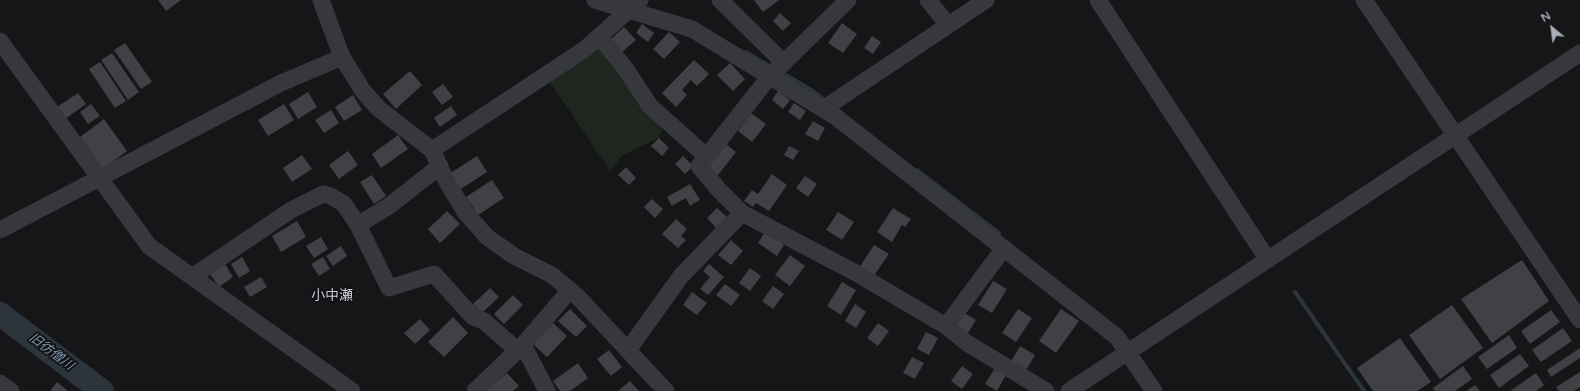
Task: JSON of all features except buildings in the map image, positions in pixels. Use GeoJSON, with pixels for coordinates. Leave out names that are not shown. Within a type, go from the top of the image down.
{"type":"FeatureCollection","features":[{"type":"Feature","properties":{"kind":"street"},"geometry":{"type":"LineString","coordinates":[[321,0],[342,57],[363,91],[379,109],[432,150],[447,182],[465,212],[487,237],[514,256],[552,275],[570,290],[666,391]]}},
{"type":"Feature","properties":{"kind":"street"},"geometry":{"type":"LineString","coordinates":[[595,0],[634,5],[692,29],[823,109],[853,130],[1117,337],[1154,391]]}},
{"type":"Feature","properties":{"kind":"street"},"geometry":{"type":"LineString","coordinates":[[848,0],[770,76],[699,166],[718,189],[742,213],[856,273],[946,326],[967,343],[1046,391]]}},
{"type":"Feature","properties":{"kind":"street"},"geometry":{"type":"LineString","coordinates":[[928,0],[948,26]]}},
{"type":"Feature","properties":{"kind":"street"},"geometry":{"type":"LineString","coordinates":[[823,109],[986,0]]}},
{"type":"Feature","properties":{"kind":"street"},"geometry":{"type":"LineString","coordinates":[[1098,0],[1268,260]]}},
{"type":"Feature","properties":{"kind":"street"},"geometry":{"type":"LineString","coordinates":[[1364,0],[1580,320]]}},
{"type":"Feature","properties":{"kind":"street"},"geometry":{"type":"LineString","coordinates":[[724,1],[783,62]]}},
{"type":"Feature","properties":{"kind":"street"},"geometry":{"type":"LineString","coordinates":[[432,150],[585,49],[634,5]]}},
{"type":"Feature","properties":{"kind":"street"},"geometry":{"type":"LineString","coordinates":[[599,36],[600,40],[625,68],[650,106],[706,156]]}},
{"type":"Feature","properties":{"kind":"street"},"geometry":{"type":"LineString","coordinates":[[0,41],[149,246],[352,391]]}},
{"type":"Feature","properties":{"kind":"street"},"geometry":{"type":"LineString","coordinates":[[1069,391],[1580,53]]}},
{"type":"Feature","properties":{"kind":"street"},"geometry":{"type":"LineString","coordinates":[[0,230],[281,83],[342,57]]}},
{"type":"Feature","properties":{"kind":"street"},"geometry":{"type":"LineString","coordinates":[[358,225],[389,206],[440,166]]}},
{"type":"Feature","properties":{"kind":"street"},"geometry":{"type":"LineString","coordinates":[[192,277],[290,210],[323,194],[332,196],[344,204],[358,225],[389,288],[434,274],[473,318],[484,321],[520,348],[547,391]]}},
{"type":"Feature","properties":{"kind":"street"},"geometry":{"type":"LineString","coordinates":[[628,350],[681,276],[742,213]]}},
{"type":"Feature","properties":{"kind":"street"},"geometry":{"type":"LineString","coordinates":[[946,326],[1004,248]]}},
{"type":"Feature","properties":{"kind":"street"},"geometry":{"type":"LineString","coordinates":[[474,391],[520,348],[570,290]]}},
{"type":"Feature","properties":{"kind":"street"},"geometry":{"type":"LineString","coordinates":[[0,383],[11,391]]}},
{"type":"Feature","properties":{"kind":"shaded area"},"geometry":{"type":"Polygon","coordinates":[[[600,40],[665,120],[659,138],[623,155],[610,171],[546,76],[600,40]]]}},
{"type":"Feature","properties":{"kind":"waterway"},"geometry":{"type":"LineString","coordinates":[[746,52],[773,68]]}},
{"type":"Feature","properties":{"kind":"waterway"},"geometry":{"type":"LineString","coordinates":[[781,72],[813,91],[827,102]]}},
{"type":"Feature","properties":{"kind":"waterway"},"geometry":{"type":"LineString","coordinates":[[917,170],[999,233]]}},
{"type":"Feature","properties":{"kind":"waterway"},"geometry":{"type":"LineString","coordinates":[[1295,292],[1364,391]]}},
{"type":"Feature","properties":{"kind":"waterway","name":"旧彷僧川"},"geometry":{"type":"LineString","coordinates":[[0,314],[102,391]]}},
{"type":"Feature","properties":{"kind":"district","name":"小中瀬"},"geometry":{"type":"Point","coordinates":[332,296]}}]}
